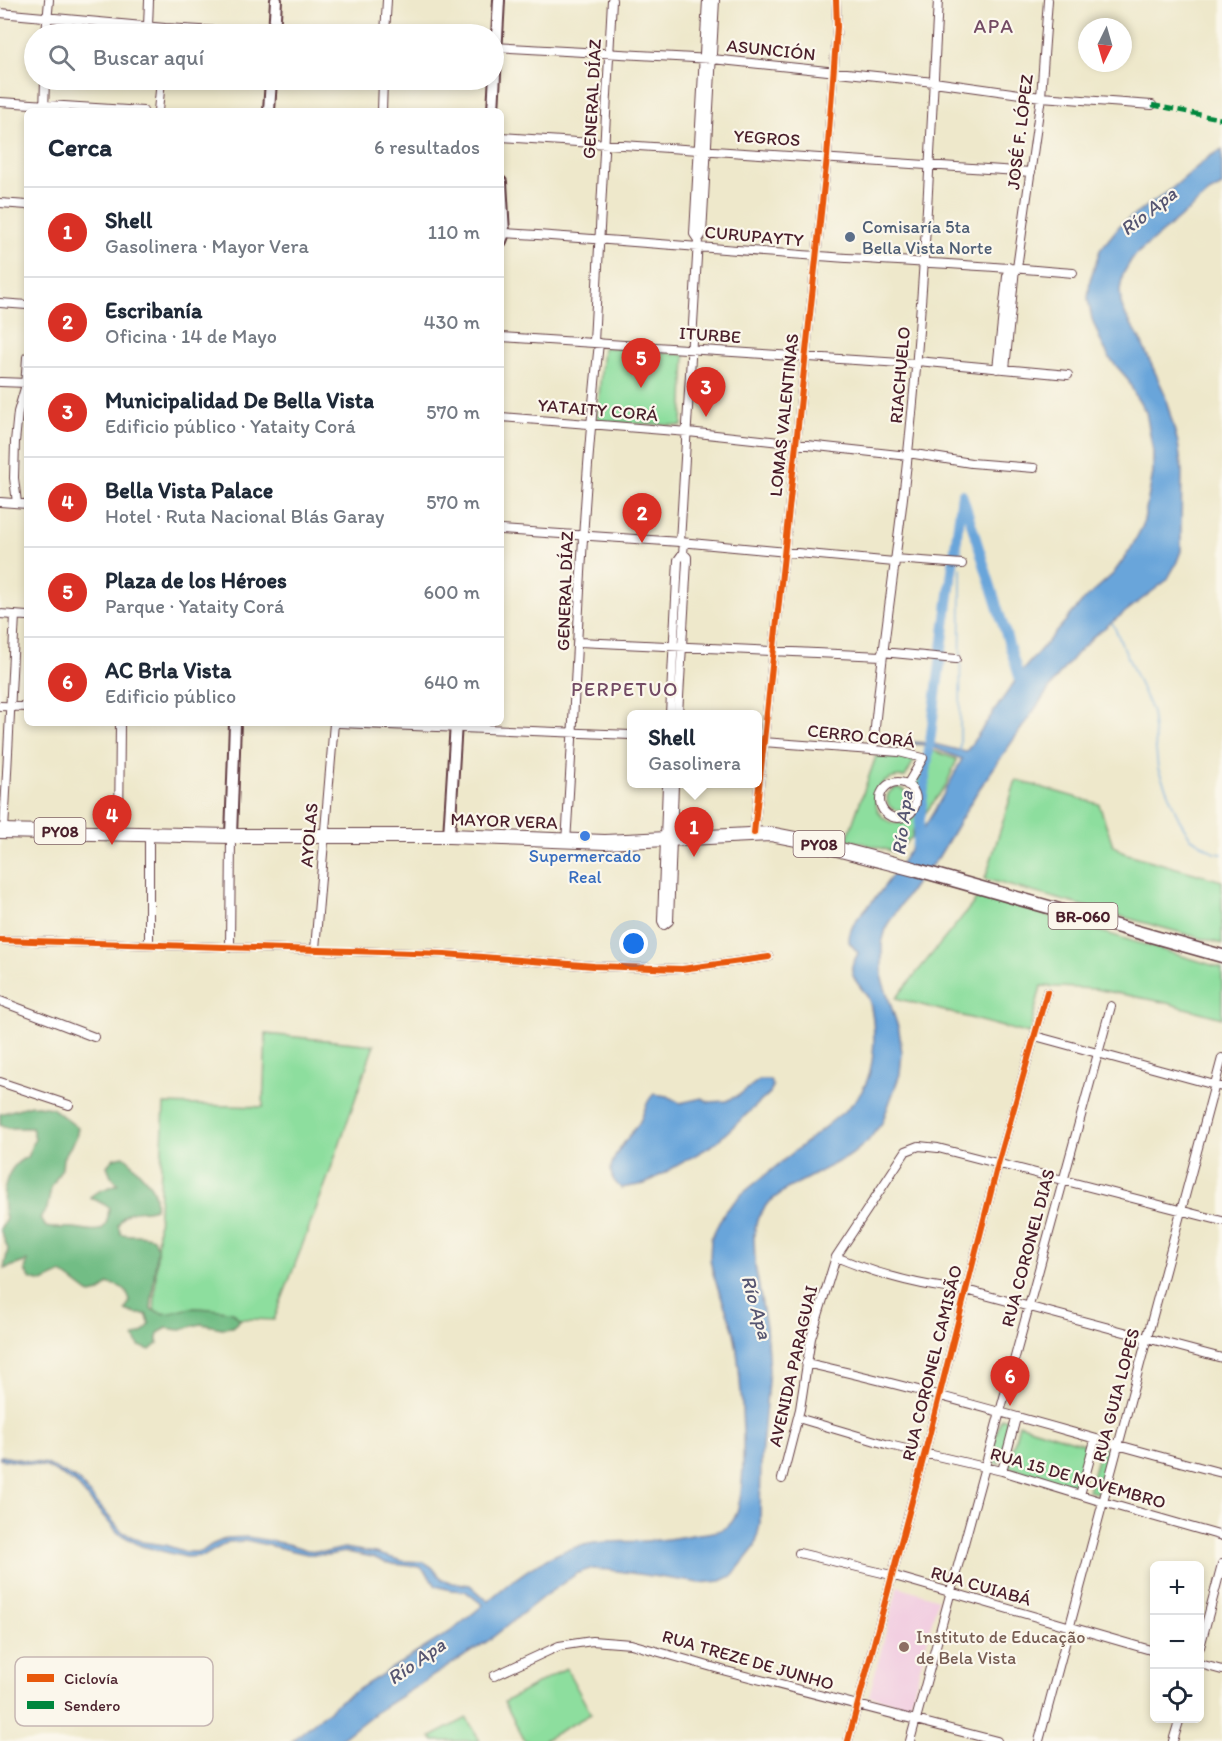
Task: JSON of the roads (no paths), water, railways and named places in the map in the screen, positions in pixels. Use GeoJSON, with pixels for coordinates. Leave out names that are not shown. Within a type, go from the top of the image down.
{"type":"FeatureCollection","features":[{"type":"Feature","properties":{"kind":"highway","name":"PY08"},"geometry":{"type":"LineString","coordinates":[[2,831],[120,832]]}},
{"type":"Feature","properties":{"kind":"highway","name":"MAYOR VERA"},"geometry":{"type":"LineString","coordinates":[[120,832],[231,836],[449,836],[566,842],[620,842],[754,833],[796,839],[914,869]]}},
{"type":"Feature","properties":{"kind":"main road","name":"BR-060"},"geometry":{"type":"LineString","coordinates":[[914,869],[1222,956]]}},
{"type":"Feature","properties":{"kind":"street"},"geometry":{"type":"LineString","coordinates":[[47,24],[48,0]]}},
{"type":"Feature","properties":{"kind":"street"},"geometry":{"type":"LineString","coordinates":[[148,24],[149,0]]}},
{"type":"Feature","properties":{"kind":"street"},"geometry":{"type":"LineString","coordinates":[[273,24],[276,0]]}},
{"type":"Feature","properties":{"kind":"street"},"geometry":{"type":"LineString","coordinates":[[386,24],[387,0]]}},
{"type":"Feature","properties":{"kind":"street"},"geometry":{"type":"LineString","coordinates":[[497,24],[499,0]]}},
{"type":"Feature","properties":{"kind":"street","name":"GENERAL DÍAZ"},"geometry":{"type":"LineString","coordinates":[[566,842],[579,642],[582,535],[596,343],[612,0]]}},
{"type":"Feature","properties":{"kind":"street"},"geometry":{"type":"LineString","coordinates":[[707,0],[708,58]]}},
{"type":"Feature","properties":{"kind":"street"},"geometry":{"type":"LineString","coordinates":[[670,710],[687,561],[682,543],[698,243],[694,234],[715,0]]}},
{"type":"Feature","properties":{"kind":"street","name":"LOMAS VALENTINAS"},"geometry":{"type":"LineString","coordinates":[[762,735],[827,157],[837,27],[836,0]]}},
{"type":"Feature","properties":{"kind":"street","name":"RIACHUELO"},"geometry":{"type":"LineString","coordinates":[[873,745],[882,654],[908,455],[923,263],[938,0]]}},
{"type":"Feature","properties":{"kind":"street","name":"JOSÉ F. LÓPEZ"},"geometry":{"type":"LineString","coordinates":[[1001,369],[1013,268],[1031,172],[1041,97],[1048,0]]}},
{"type":"Feature","properties":{"kind":"street"},"geometry":{"type":"LineString","coordinates":[[0,13],[128,24]]}},
{"type":"Feature","properties":{"kind":"street","name":"ASUNCIÓN"},"geometry":{"type":"LineString","coordinates":[[504,47],[708,58],[934,82],[1041,97],[1152,105]]}},
{"type":"Feature","properties":{"kind":"street"},"geometry":{"type":"LineString","coordinates":[[44,107],[45,90]]}},
{"type":"Feature","properties":{"kind":"street"},"geometry":{"type":"LineString","coordinates":[[158,108],[160,90]]}},
{"type":"Feature","properties":{"kind":"street"},"geometry":{"type":"LineString","coordinates":[[269,108],[270,90]]}},
{"type":"Feature","properties":{"kind":"street"},"geometry":{"type":"LineString","coordinates":[[382,108],[383,90]]}},
{"type":"Feature","properties":{"kind":"street"},"geometry":{"type":"LineString","coordinates":[[493,108],[494,90]]}},
{"type":"Feature","properties":{"kind":"street"},"geometry":{"type":"LineString","coordinates":[[0,102],[69,108]]}},
{"type":"Feature","properties":{"kind":"street","name":"YEGROS"},"geometry":{"type":"LineString","coordinates":[[504,137],[1031,172]]}},
{"type":"Feature","properties":{"kind":"street"},"geometry":{"type":"LineString","coordinates":[[0,203],[24,205]]}},
{"type":"Feature","properties":{"kind":"street","name":"CURUPAYTY"},"geometry":{"type":"LineString","coordinates":[[504,237],[600,238],[698,243],[817,256],[1073,273]]}},
{"type":"Feature","properties":{"kind":"street"},"geometry":{"type":"LineString","coordinates":[[0,303],[24,305]]}},
{"type":"Feature","properties":{"kind":"street","name":"ITURBE"},"geometry":{"type":"LineString","coordinates":[[504,337],[916,362],[1068,375]]}},
{"type":"Feature","properties":{"kind":"street"},"geometry":{"type":"LineString","coordinates":[[0,382],[24,382]]}},
{"type":"Feature","properties":{"kind":"street"},"geometry":{"type":"LineString","coordinates":[[17,503],[14,478],[15,442],[24,393]]}},
{"type":"Feature","properties":{"kind":"street","name":"YATAITY CORÁ"},"geometry":{"type":"LineString","coordinates":[[504,417],[687,432],[1034,468]]}},
{"type":"Feature","properties":{"kind":"street"},"geometry":{"type":"LineString","coordinates":[[0,502],[24,504]]}},
{"type":"Feature","properties":{"kind":"street"},"geometry":{"type":"LineString","coordinates":[[504,530],[962,564]]}},
{"type":"Feature","properties":{"kind":"street"},"geometry":{"type":"LineString","coordinates":[[0,614],[24,616]]}},
{"type":"Feature","properties":{"kind":"street"},"geometry":{"type":"LineString","coordinates":[[2,831],[15,615]]}},
{"type":"Feature","properties":{"kind":"street"},"geometry":{"type":"LineString","coordinates":[[579,642],[956,659]]}},
{"type":"Feature","properties":{"kind":"street"},"geometry":{"type":"LineString","coordinates":[[678,646],[678,710]]}},
{"type":"Feature","properties":{"kind":"street"},"geometry":{"type":"LineString","coordinates":[[0,706],[24,707]]}},
{"type":"Feature","properties":{"kind":"street"},"geometry":{"type":"LineString","coordinates":[[120,726],[120,832]]}},
{"type":"Feature","properties":{"kind":"street"},"geometry":{"type":"LineString","coordinates":[[230,948],[235,726]]}},
{"type":"Feature","properties":{"kind":"street","name":"AYOLAS"},"geometry":{"type":"LineString","coordinates":[[315,949],[334,726]]}},
{"type":"Feature","properties":{"kind":"street"},"geometry":{"type":"LineString","coordinates":[[449,836],[456,726]]}},
{"type":"Feature","properties":{"kind":"street"},"geometry":{"type":"LineString","coordinates":[[471,726],[627,735]]}},
{"type":"Feature","properties":{"kind":"street","name":"CERRO CORÁ"},"geometry":{"type":"LineString","coordinates":[[762,743],[873,745],[923,758],[907,785]]}},
{"type":"Feature","properties":{"kind":"street"},"geometry":{"type":"LineString","coordinates":[[895,783],[907,785],[914,794],[913,810],[904,817],[892,817],[880,805],[885,788],[895,783]]}},
{"type":"Feature","properties":{"kind":"street"},"geometry":{"type":"LineString","coordinates":[[667,788],[667,839],[669,921],[666,925],[662,921],[667,839],[673,788]]}},
{"type":"Feature","properties":{"kind":"street","name":"LOMAS VALENTINAS"},"geometry":{"type":"LineString","coordinates":[[754,833],[758,788]]}},
{"type":"Feature","properties":{"kind":"street"},"geometry":{"type":"LineString","coordinates":[[150,832],[150,945]]}},
{"type":"Feature","properties":{"kind":"street"},"geometry":{"type":"LineString","coordinates":[[0,940],[445,954],[594,966],[682,969],[770,957]]}},
{"type":"Feature","properties":{"kind":"street","name":"RUA CORONEL CAMISÃO"},"geometry":{"type":"LineString","coordinates":[[848,1741],[925,1452],[998,1164],[1047,992]]}},
{"type":"Feature","properties":{"kind":"street"},"geometry":{"type":"LineString","coordinates":[[0,1001],[94,1037]]}},
{"type":"Feature","properties":{"kind":"street","name":"RUA CORONEL DIAS"},"geometry":{"type":"LineString","coordinates":[[910,1741],[1111,1006]]}},
{"type":"Feature","properties":{"kind":"street"},"geometry":{"type":"LineString","coordinates":[[1035,1035],[1218,1086]]}},
{"type":"Feature","properties":{"kind":"street","name":"RUA GUIA LOPES"},"geometry":{"type":"LineString","coordinates":[[1039,1741],[1146,1339],[1218,1086],[1222,1058]]}},
{"type":"Feature","properties":{"kind":"street"},"geometry":{"type":"LineString","coordinates":[[0,1082],[69,1105]]}},
{"type":"Feature","properties":{"kind":"street","name":"AVENIDA PARAGUAI"},"geometry":{"type":"LineString","coordinates":[[782,1479],[798,1418],[806,1363],[818,1311],[836,1257],[900,1158],[906,1151],[919,1146],[954,1152],[998,1164]]}},
{"type":"Feature","properties":{"kind":"street"},"geometry":{"type":"LineString","coordinates":[[998,1164],[1222,1221]]}},
{"type":"Feature","properties":{"kind":"street"},"geometry":{"type":"LineString","coordinates":[[836,1257],[915,1282],[966,1290],[1222,1358]]}},
{"type":"Feature","properties":{"kind":"street"},"geometry":{"type":"LineString","coordinates":[[806,1363],[886,1382],[1222,1473]]}},
{"type":"Feature","properties":{"kind":"street","name":"RUA 15 DE NOVEMBRO"},"geometry":{"type":"LineString","coordinates":[[798,1418],[865,1438],[1002,1471],[1222,1536]]}},
{"type":"Feature","properties":{"kind":"street"},"geometry":{"type":"LineString","coordinates":[[1002,1471],[1016,1418]]}},
{"type":"Feature","properties":{"kind":"street","name":"RUA GUIA LOPES"},"geometry":{"type":"LineString","coordinates":[[1080,1495],[1095,1440]]}},
{"type":"Feature","properties":{"kind":"street","name":"RUA CUIABÁ"},"geometry":{"type":"LineString","coordinates":[[799,1553],[891,1575],[1150,1650]]}},
{"type":"Feature","properties":{"kind":"street"},"geometry":{"type":"LineString","coordinates":[[1204,1632],[1222,1564]]}},
{"type":"Feature","properties":{"kind":"street","name":"RUA TREZE DE JUNHO"},"geometry":{"type":"LineString","coordinates":[[494,1676],[559,1646],[610,1641],[645,1646],[726,1671],[997,1741]]}},
{"type":"Feature","properties":{"kind":"street"},"geometry":{"type":"LineString","coordinates":[[1204,1665],[1222,1670]]}},
{"type":"Feature","properties":{"kind":"street"},"geometry":{"type":"LineString","coordinates":[[1173,1741],[1179,1723]]}},
{"type":"Feature","properties":{"kind":"water"},"geometry":{"type":"Polygon","coordinates":[[[1222,150],[1222,186],[1209,193],[1133,257],[1123,274],[1120,290],[1125,314],[1140,339],[1164,392],[1178,443],[1182,471],[1181,551],[1176,564],[1167,580],[1094,636],[1058,676],[977,792],[938,858],[917,881],[887,925],[882,943],[882,979],[899,1030],[902,1053],[900,1074],[882,1123],[867,1142],[851,1155],[785,1190],[767,1204],[757,1219],[754,1235],[755,1265],[766,1327],[769,1370],[761,1459],[760,1524],[755,1547],[732,1576],[721,1581],[700,1583],[610,1570],[590,1569],[578,1573],[543,1597],[488,1641],[376,1712],[339,1741],[292,1741],[341,1700],[453,1630],[483,1605],[465,1591],[436,1586],[420,1567],[386,1563],[373,1557],[346,1552],[328,1555],[307,1554],[250,1541],[228,1542],[204,1556],[186,1557],[141,1546],[118,1533],[75,1483],[47,1467],[0,1459],[0,1456],[46,1464],[78,1480],[121,1531],[142,1542],[165,1545],[186,1552],[201,1552],[227,1538],[248,1537],[307,1550],[327,1552],[344,1548],[375,1553],[403,1561],[424,1562],[432,1567],[442,1579],[452,1583],[470,1585],[488,1601],[537,1564],[579,1546],[600,1542],[671,1539],[714,1532],[729,1525],[736,1513],[741,1491],[742,1400],[733,1329],[710,1259],[711,1238],[725,1211],[743,1193],[847,1109],[867,1082],[872,1060],[873,1024],[868,998],[853,976],[852,964],[858,953],[849,942],[852,928],[855,921],[903,861],[944,794],[962,759],[927,745],[880,742],[880,740],[930,743],[966,752],[1022,671],[1082,602],[1113,574],[1130,550],[1143,525],[1153,473],[1153,451],[1146,412],[1127,378],[1111,360],[1092,319],[1088,299],[1090,280],[1100,250],[1121,224],[1169,191],[1210,156],[1222,150]]]}},
{"type":"Feature","properties":{"kind":"water"},"geometry":{"type":"Polygon","coordinates":[[[759,1080],[770,1080],[773,1086],[770,1093],[713,1145],[645,1184],[621,1188],[614,1181],[611,1172],[613,1160],[639,1123],[654,1094],[667,1096],[680,1103],[702,1098],[709,1102],[726,1101],[739,1095],[759,1080]]]}},
{"type":"Feature","properties":{"kind":"waterway","name":"Río Apa"},"geometry":{"type":"LineString","coordinates":[[961,561],[962,494]]}},
{"type":"Feature","properties":{"kind":"waterway","name":"Río Apa"},"geometry":{"type":"LineString","coordinates":[[916,850],[962,494],[1023,689]]}},
{"type":"Feature","properties":{"kind":"waterway"},"geometry":{"type":"LineString","coordinates":[[960,753],[961,568]]}},
{"type":"Feature","properties":{"kind":"waterway"},"geometry":{"type":"LineString","coordinates":[[1113,624],[1152,712],[1158,769],[1179,819],[1190,837],[1215,853],[1222,854]]}},
{"type":"Feature","properties":{"kind":"place","name":"Comisaría 5ta Bella Vista Norte"},"geometry":{"type":"Point","coordinates":[850,237]}},
{"type":"Feature","properties":{"kind":"place","name":"Plaza de los Héroes"},"geometry":{"type":"Point","coordinates":[641,388]}},
{"type":"Feature","properties":{"kind":"place","name":"Municipalidad De Bella Vista"},"geometry":{"type":"Point","coordinates":[706,417]}},
{"type":"Feature","properties":{"kind":"place","name":"Escribanía"},"geometry":{"type":"Point","coordinates":[642,543]}},
{"type":"Feature","properties":{"kind":"place","name":"Supermercado Real"},"geometry":{"type":"Point","coordinates":[585,836]}},
{"type":"Feature","properties":{"kind":"place","name":"Bella Vista Palace"},"geometry":{"type":"Point","coordinates":[112,845]}},
{"type":"Feature","properties":{"kind":"place","name":"Shell"},"geometry":{"type":"Point","coordinates":[694,857]}},
{"type":"Feature","properties":{"kind":"place","name":"AC Brla Vista"},"geometry":{"type":"Point","coordinates":[1010,1406]}},
{"type":"Feature","properties":{"kind":"place","name":"Instituto de Educação de Bela Vista"},"geometry":{"type":"Point","coordinates":[904,1647]}},
{"type":"Feature","properties":{"kind":"district","name":"APA"},"geometry":{"type":"Point","coordinates":[994,26]}},
{"type":"Feature","properties":{"kind":"district","name":"PERPETUO"},"geometry":{"type":"Point","coordinates":[625,689]}}]}
